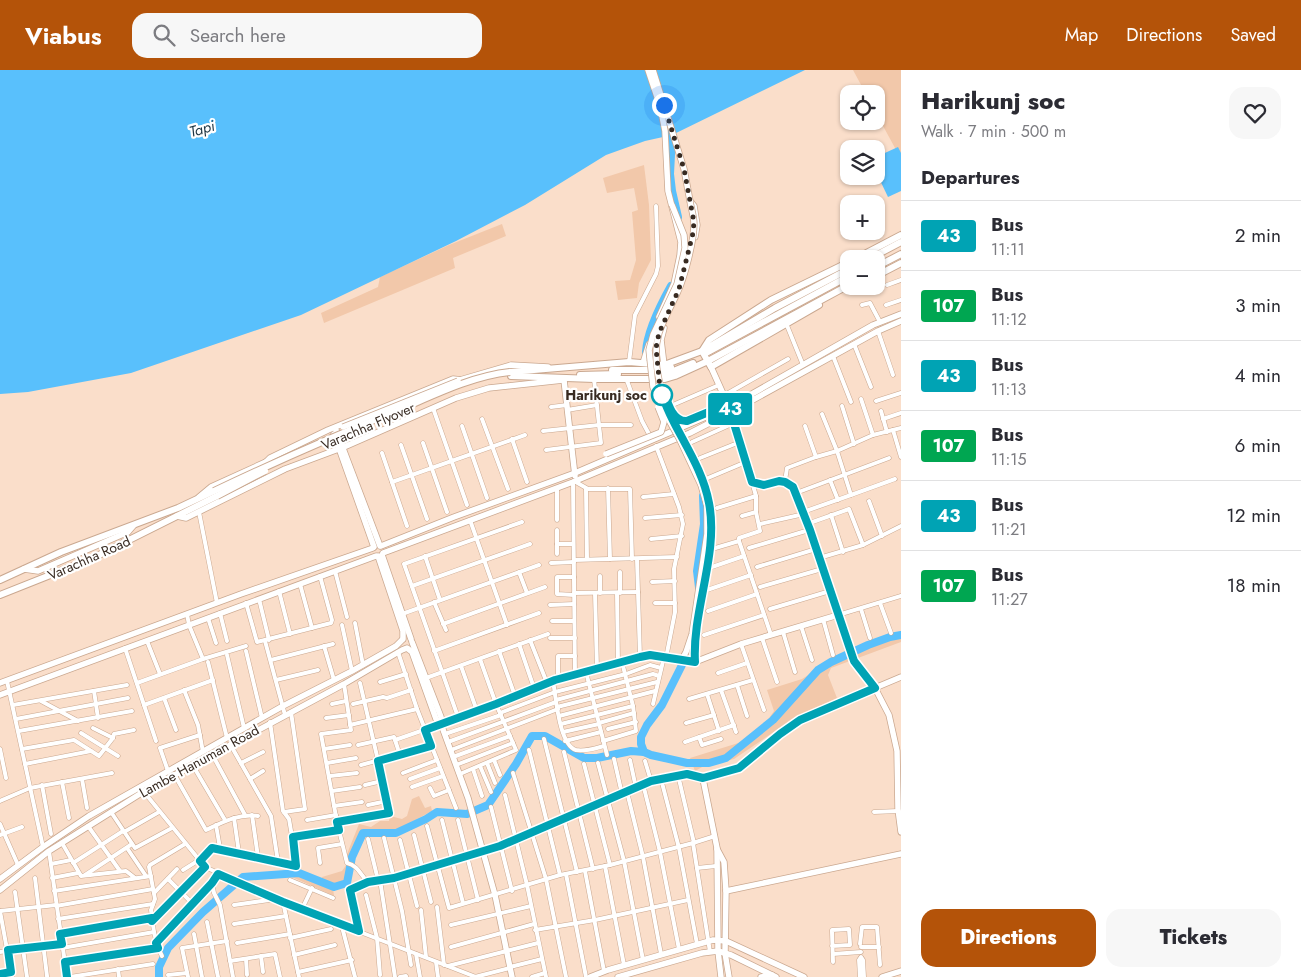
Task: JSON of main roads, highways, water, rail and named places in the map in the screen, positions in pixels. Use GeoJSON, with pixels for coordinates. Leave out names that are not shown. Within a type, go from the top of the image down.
{"type":"FeatureCollection","features":[{"type":"Feature","properties":{"kind":"main road"},"geometry":{"type":"LineString","coordinates":[[872,250],[901,235]]}},
{"type":"Feature","properties":{"kind":"main road"},"geometry":{"type":"LineString","coordinates":[[885,250],[901,242]]}},
{"type":"Feature","properties":{"kind":"main road"},"geometry":{"type":"LineString","coordinates":[[885,258],[901,250]]}},
{"type":"Feature","properties":{"kind":"main road"},"geometry":{"type":"LineString","coordinates":[[885,262],[901,254]]}},
{"type":"Feature","properties":{"kind":"main road"},"geometry":{"type":"LineString","coordinates":[[885,266],[901,258]]}},
{"type":"Feature","properties":{"kind":"main road"},"geometry":{"type":"LineString","coordinates":[[885,271],[901,263]]}},
{"type":"Feature","properties":{"kind":"main road"},"geometry":{"type":"LineString","coordinates":[[706,358],[709,340],[771,300],[840,266]]}},
{"type":"Feature","properties":{"kind":"main road"},"geometry":{"type":"LineString","coordinates":[[706,358],[775,308],[840,274]]}},
{"type":"Feature","properties":{"kind":"main road"},"geometry":{"type":"LineString","coordinates":[[569,379],[665,378],[676,376],[840,281]]}},
{"type":"Feature","properties":{"kind":"main road"},"geometry":{"type":"LineString","coordinates":[[575,367],[629,362],[664,365],[706,358],[784,314],[840,286]]}},
{"type":"Feature","properties":{"kind":"main road"},"geometry":{"type":"LineString","coordinates":[[575,367],[580,371],[662,370],[706,358],[840,290]]}},
{"type":"Feature","properties":{"kind":"main road"},"geometry":{"type":"LineString","coordinates":[[569,379],[579,375],[666,374],[786,323],[840,294]]}},
{"type":"Feature","properties":{"kind":"main road","name":"Varachha Flyover"},"geometry":{"type":"LineString","coordinates":[[177,516],[269,465],[420,401],[483,377],[575,367]]}},
{"type":"Feature","properties":{"kind":"main road","name":"Varachha Flyover"},"geometry":{"type":"LineString","coordinates":[[510,374],[569,379]]}},
{"type":"Feature","properties":{"kind":"main road","name":"Varachha Flyover"},"geometry":{"type":"LineString","coordinates":[[0,580],[61,552],[216,494]]}},
{"type":"Feature","properties":{"kind":"main road","name":"Varachha Road"},"geometry":{"type":"LineString","coordinates":[[0,595],[93,558],[177,516]]}},
{"type":"Feature","properties":{"kind":"water","name":"Tapi"},"geometry":{"type":"Polygon","coordinates":[[[0,70],[805,70],[672,135],[645,141],[606,155],[525,205],[456,241],[301,315],[131,373],[28,392],[0,394],[0,70]]]}},
{"type":"Feature","properties":{"kind":"water"},"geometry":{"type":"Polygon","coordinates":[[[898,147],[901,153],[901,191],[888,197],[882,185],[885,185],[885,153],[898,147]]]}},
{"type":"Feature","properties":{"kind":"waterway"},"geometry":{"type":"LineString","coordinates":[[672,135],[670,174],[678,217]]}},
{"type":"Feature","properties":{"kind":"waterway"},"geometry":{"type":"LineString","coordinates":[[646,352],[652,327],[671,286]]}},
{"type":"Feature","properties":{"kind":"waterway"},"geometry":{"type":"LineString","coordinates":[[693,635],[701,604],[697,571],[704,524],[703,496]]}},
{"type":"Feature","properties":{"kind":"waterway"},"geometry":{"type":"LineString","coordinates":[[682,665],[662,705],[647,725],[641,737],[641,744],[644,752],[651,755],[687,763],[709,763],[726,758],[773,720],[818,670],[868,645],[901,635]]}},
{"type":"Feature","properties":{"kind":"waterway"},"geometry":{"type":"LineString","coordinates":[[159,977],[159,967],[168,948],[203,912],[243,877],[299,873],[334,887],[347,883],[352,857],[363,833],[396,833],[437,812],[467,814],[488,805],[516,764],[532,736],[545,736],[584,758],[597,758],[631,751],[644,752]]}},
{"type":"Feature","properties":{"kind":"place","name":"Harikunj soc"},"geometry":{"type":"Point","coordinates":[662,395]}}]}
